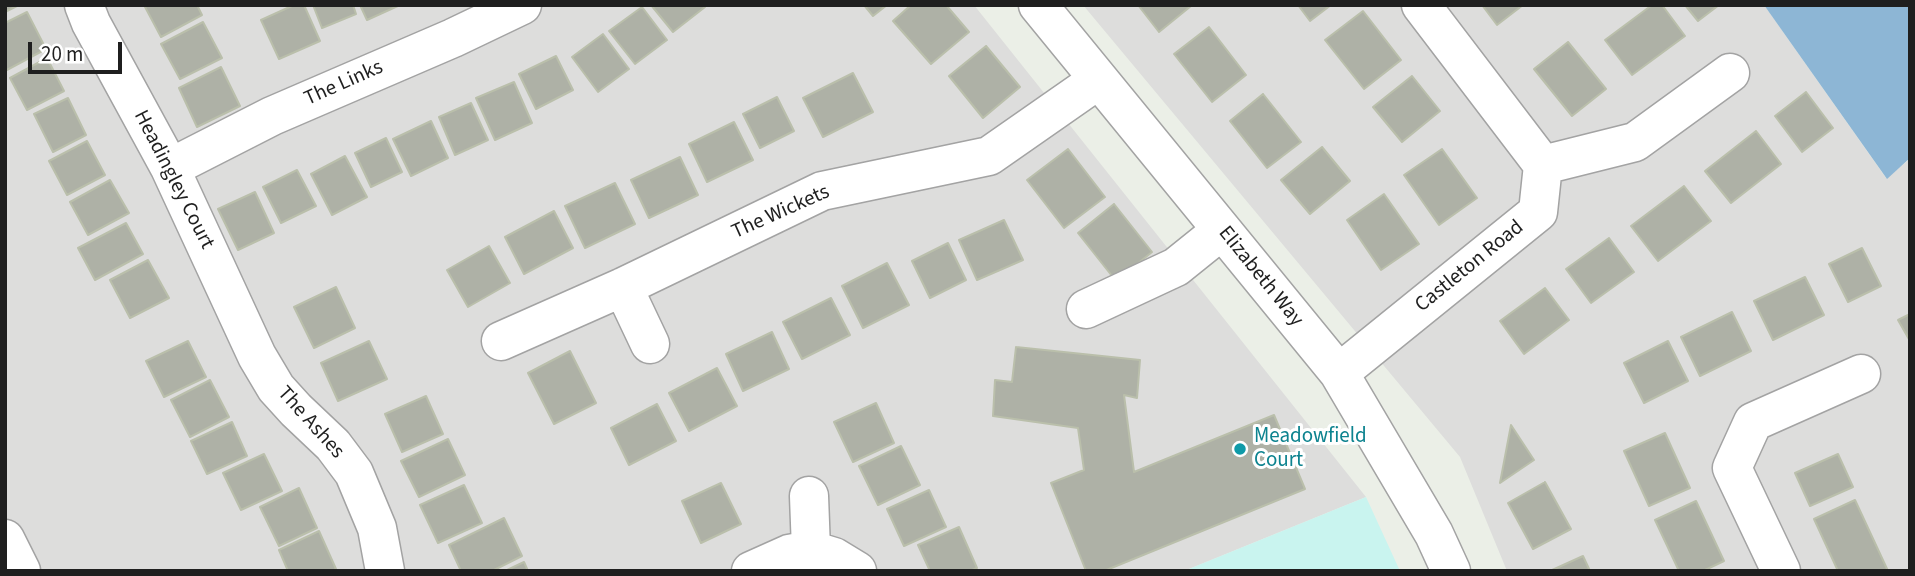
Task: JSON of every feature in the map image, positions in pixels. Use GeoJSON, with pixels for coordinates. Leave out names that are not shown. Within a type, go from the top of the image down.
{"type":"FeatureCollection","features":[{"type":"Feature","properties":{"kind":"street","name":"Headingley Court"},"geometry":{"type":"LineString","coordinates":[[84,5],[91,23],[170,168],[257,356]]}},
{"type":"Feature","properties":{"kind":"street","name":"The Links"},"geometry":{"type":"LineString","coordinates":[[170,168],[272,116],[453,38],[522,5]]}},
{"type":"Feature","properties":{"kind":"street","name":"Elizabeth Way"},"geometry":{"type":"LineString","coordinates":[[1038,5],[1339,373],[1434,534],[1451,571]]}},
{"type":"Feature","properties":{"kind":"street"},"geometry":{"type":"LineString","coordinates":[[1421,5],[1543,165],[1635,142],[1730,73]]}},
{"type":"Feature","properties":{"kind":"street","name":"The Wickets"},"geometry":{"type":"LineString","coordinates":[[501,341],[623,287],[822,191],[989,156],[1098,80]]}},
{"type":"Feature","properties":{"kind":"street","name":"Castleton Road"},"geometry":{"type":"LineString","coordinates":[[1339,373],[1538,212],[1543,165]]}},
{"type":"Feature","properties":{"kind":"street"},"geometry":{"type":"LineString","coordinates":[[1086,309],[1176,267],[1222,230]]}},
{"type":"Feature","properties":{"kind":"street"},"geometry":{"type":"LineString","coordinates":[[623,287],[650,344]]}},
{"type":"Feature","properties":{"kind":"street","name":"The Ashes"},"geometry":{"type":"LineString","coordinates":[[257,356],[276,388],[333,445],[354,473],[377,528],[385,571]]}},
{"type":"Feature","properties":{"kind":"street"},"geometry":{"type":"LineString","coordinates":[[1781,571],[1732,468],[1753,422],[1861,374]]}},
{"type":"Feature","properties":{"kind":"street"},"geometry":{"type":"LineString","coordinates":[[808,496],[811,550]]}},
{"type":"Feature","properties":{"kind":"street"},"geometry":{"type":"LineString","coordinates":[[5,539],[21,571]]}},
{"type":"Feature","properties":{"kind":"street"},"geometry":{"type":"LineString","coordinates":[[751,571],[789,554],[811,550],[834,557],[857,571]]}},
{"type":"Feature","properties":{"kind":"shaded area"},"geometry":{"type":"Polygon","coordinates":[[[5,5],[974,5],[1366,497],[1184,571],[5,571],[5,5]]]}},
{"type":"Feature","properties":{"kind":"shaded area"},"geometry":{"type":"Polygon","coordinates":[[[1083,5],[1764,5],[1886,178],[1910,159],[1910,571],[1507,571],[1460,457],[1083,5]]]}},
{"type":"Feature","properties":{"kind":"shaded area"},"geometry":{"type":"Polygon","coordinates":[[[1764,5],[1910,5],[1910,158],[1887,179],[1764,5]]]}},
{"type":"Feature","properties":{"kind":"shaded area"},"geometry":{"type":"Polygon","coordinates":[[[1366,497],[1400,571],[1184,571],[1366,497]]]}},
{"type":"Feature","properties":{"kind":"building"},"geometry":{"type":"Polygon","coordinates":[[[5,5],[19,5],[5,12],[5,5]]]}},
{"type":"Feature","properties":{"kind":"building"},"geometry":{"type":"Polygon","coordinates":[[[144,5],[197,5],[202,15],[161,37],[144,5]]]}},
{"type":"Feature","properties":{"kind":"building"},"geometry":{"type":"Polygon","coordinates":[[[294,5],[304,5],[320,41],[279,59],[261,20],[294,5]]]}},
{"type":"Feature","properties":{"kind":"building"},"geometry":{"type":"Polygon","coordinates":[[[313,5],[353,5],[356,14],[322,28],[313,5]]]}},
{"type":"Feature","properties":{"kind":"building"},"geometry":{"type":"Polygon","coordinates":[[[360,5],[400,5],[367,20],[360,5]]]}},
{"type":"Feature","properties":{"kind":"building"},"geometry":{"type":"Polygon","coordinates":[[[651,5],[704,5],[705,7],[673,32],[651,5]]]}},
{"type":"Feature","properties":{"kind":"building"},"geometry":{"type":"Polygon","coordinates":[[[864,5],[887,5],[873,16],[864,5]]]}},
{"type":"Feature","properties":{"kind":"building"},"geometry":{"type":"Polygon","coordinates":[[[911,5],[946,5],[969,32],[931,64],[893,21],[911,5]]]}},
{"type":"Feature","properties":{"kind":"building"},"geometry":{"type":"Polygon","coordinates":[[[1138,5],[1190,5],[1191,6],[1159,32],[1138,5]]]}},
{"type":"Feature","properties":{"kind":"building"},"geometry":{"type":"Polygon","coordinates":[[[1298,5],[1331,5],[1310,21],[1298,5]]]}},
{"type":"Feature","properties":{"kind":"building"},"geometry":{"type":"Polygon","coordinates":[[[1482,5],[1523,5],[1497,25],[1482,5]]]}},
{"type":"Feature","properties":{"kind":"building"},"geometry":{"type":"Polygon","coordinates":[[[1652,5],[1662,5],[1685,36],[1632,75],[1605,40],[1652,5]]]}},
{"type":"Feature","properties":{"kind":"building"},"geometry":{"type":"Polygon","coordinates":[[[1685,5],[1719,5],[1698,21],[1685,5]]]}},
{"type":"Feature","properties":{"kind":"building"},"geometry":{"type":"Polygon","coordinates":[[[642,7],[667,40],[635,64],[609,31],[642,7]]]}},
{"type":"Feature","properties":{"kind":"building"},"geometry":{"type":"Polygon","coordinates":[[[1363,11],[1401,60],[1364,89],[1325,40],[1363,11]]]}},
{"type":"Feature","properties":{"kind":"building"},"geometry":{"type":"Polygon","coordinates":[[[27,12],[46,49],[5,71],[5,23],[27,12]]]}},
{"type":"Feature","properties":{"kind":"building"},"geometry":{"type":"Polygon","coordinates":[[[203,22],[222,58],[180,79],[161,44],[203,22]]]}},
{"type":"Feature","properties":{"kind":"building"},"geometry":{"type":"Polygon","coordinates":[[[1209,27],[1246,75],[1212,102],[1174,54],[1209,27]]]}},
{"type":"Feature","properties":{"kind":"building"},"geometry":{"type":"Polygon","coordinates":[[[603,34],[629,69],[598,92],[572,57],[603,34]]]}},
{"type":"Feature","properties":{"kind":"building"},"geometry":{"type":"Polygon","coordinates":[[[1568,42],[1606,89],[1572,116],[1534,69],[1568,42]]]}},
{"type":"Feature","properties":{"kind":"building"},"geometry":{"type":"Polygon","coordinates":[[[986,46],[1020,87],[983,118],[949,76],[986,46]]]}},
{"type":"Feature","properties":{"kind":"building"},"geometry":{"type":"Polygon","coordinates":[[[556,56],[573,90],[536,109],[519,74],[556,56]]]}},
{"type":"Feature","properties":{"kind":"building"},"geometry":{"type":"Polygon","coordinates":[[[47,58],[64,91],[27,110],[10,78],[47,58]]]}},
{"type":"Feature","properties":{"kind":"building"},"geometry":{"type":"Polygon","coordinates":[[[221,67],[240,106],[197,127],[179,88],[221,67]]]}},
{"type":"Feature","properties":{"kind":"building"},"geometry":{"type":"Polygon","coordinates":[[[853,73],[873,112],[823,137],[803,98],[853,73]]]}},
{"type":"Feature","properties":{"kind":"building"},"geometry":{"type":"Polygon","coordinates":[[[1412,76],[1440,111],[1402,142],[1373,107],[1412,76]]]}},
{"type":"Feature","properties":{"kind":"building"},"geometry":{"type":"Polygon","coordinates":[[[514,82],[532,123],[495,140],[476,98],[514,82]]]}},
{"type":"Feature","properties":{"kind":"building"},"geometry":{"type":"Polygon","coordinates":[[[1806,92],[1833,128],[1802,152],[1775,116],[1806,92]]]}},
{"type":"Feature","properties":{"kind":"building"},"geometry":{"type":"Polygon","coordinates":[[[1263,94],[1301,142],[1267,168],[1230,121],[1263,94]]]}},
{"type":"Feature","properties":{"kind":"building"},"geometry":{"type":"Polygon","coordinates":[[[777,97],[794,131],[760,148],[743,114],[777,97]]]}},
{"type":"Feature","properties":{"kind":"building"},"geometry":{"type":"Polygon","coordinates":[[[68,98],[86,135],[53,152],[34,114],[68,98]]]}},
{"type":"Feature","properties":{"kind":"building"},"geometry":{"type":"Polygon","coordinates":[[[471,103],[488,140],[455,155],[439,117],[471,103]]]}},
{"type":"Feature","properties":{"kind":"building"},"geometry":{"type":"Polygon","coordinates":[[[431,121],[448,158],[411,176],[393,139],[431,121]]]}},
{"type":"Feature","properties":{"kind":"building"},"geometry":{"type":"Polygon","coordinates":[[[734,122],[753,160],[707,182],[689,144],[734,122]]]}},
{"type":"Feature","properties":{"kind":"building"},"geometry":{"type":"Polygon","coordinates":[[[1756,131],[1781,164],[1731,203],[1705,171],[1756,131]]]}},
{"type":"Feature","properties":{"kind":"building"},"geometry":{"type":"Polygon","coordinates":[[[386,138],[402,172],[371,187],[355,153],[386,138]]]}},
{"type":"Feature","properties":{"kind":"building"},"geometry":{"type":"Polygon","coordinates":[[[87,141],[105,175],[67,195],[49,161],[87,141]]]}},
{"type":"Feature","properties":{"kind":"building"},"geometry":{"type":"Polygon","coordinates":[[[1322,147],[1350,181],[1310,214],[1281,180],[1322,147]]]}},
{"type":"Feature","properties":{"kind":"building"},"geometry":{"type":"Polygon","coordinates":[[[1068,149],[1105,197],[1064,228],[1027,180],[1068,149]]]}},
{"type":"Feature","properties":{"kind":"building"},"geometry":{"type":"Polygon","coordinates":[[[1442,149],[1477,198],[1439,225],[1404,175],[1442,149]]]}},
{"type":"Feature","properties":{"kind":"building"},"geometry":{"type":"Polygon","coordinates":[[[345,156],[367,197],[332,215],[311,174],[345,156]]]}},
{"type":"Feature","properties":{"kind":"building"},"geometry":{"type":"Polygon","coordinates":[[[680,157],[698,195],[649,218],[631,180],[680,157]]]}},
{"type":"Feature","properties":{"kind":"building"},"geometry":{"type":"Polygon","coordinates":[[[297,170],[316,206],[281,223],[263,187],[297,170]]]}},
{"type":"Feature","properties":{"kind":"building"},"geometry":{"type":"Polygon","coordinates":[[[110,180],[129,213],[88,235],[70,202],[110,180]]]}},
{"type":"Feature","properties":{"kind":"building"},"geometry":{"type":"Polygon","coordinates":[[[615,183],[635,224],[585,248],[565,206],[615,183]]]}},
{"type":"Feature","properties":{"kind":"building"},"geometry":{"type":"Polygon","coordinates":[[[1684,186],[1711,221],[1658,261],[1631,226],[1684,186]]]}},
{"type":"Feature","properties":{"kind":"building"},"geometry":{"type":"Polygon","coordinates":[[[255,192],[274,233],[238,250],[218,209],[255,192]]]}},
{"type":"Feature","properties":{"kind":"building"},"geometry":{"type":"Polygon","coordinates":[[[1384,194],[1419,244],[1381,270],[1347,220],[1384,194]]]}},
{"type":"Feature","properties":{"kind":"building"},"geometry":{"type":"Polygon","coordinates":[[[1114,204],[1152,252],[1116,281],[1078,233],[1114,204]]]}},
{"type":"Feature","properties":{"kind":"building"},"geometry":{"type":"Polygon","coordinates":[[[554,211],[573,248],[524,274],[505,237],[554,211]]]}},
{"type":"Feature","properties":{"kind":"building"},"geometry":{"type":"Polygon","coordinates":[[[1004,220],[1023,260],[977,280],[959,240],[1004,220]]]}},
{"type":"Feature","properties":{"kind":"building"},"geometry":{"type":"Polygon","coordinates":[[[126,223],[143,254],[95,280],[78,248],[126,223]]]}},
{"type":"Feature","properties":{"kind":"building"},"geometry":{"type":"Polygon","coordinates":[[[1609,238],[1634,272],[1591,303],[1566,269],[1609,238]]]}},
{"type":"Feature","properties":{"kind":"building"},"geometry":{"type":"Polygon","coordinates":[[[948,243],[966,280],[930,298],[912,261],[948,243]]]}},
{"type":"Feature","properties":{"kind":"building"},"geometry":{"type":"Polygon","coordinates":[[[489,246],[510,283],[468,307],[447,270],[489,246]]]}},
{"type":"Feature","properties":{"kind":"building"},"geometry":{"type":"Polygon","coordinates":[[[1862,248],[1881,286],[1848,302],[1829,264],[1862,248]]]}},
{"type":"Feature","properties":{"kind":"building"},"geometry":{"type":"Polygon","coordinates":[[[148,260],[169,298],[130,318],[110,280],[148,260]]]}},
{"type":"Feature","properties":{"kind":"building"},"geometry":{"type":"Polygon","coordinates":[[[887,263],[909,305],[863,328],[842,286],[887,263]]]}},
{"type":"Feature","properties":{"kind":"building"},"geometry":{"type":"Polygon","coordinates":[[[1805,277],[1824,315],[1773,340],[1754,301],[1805,277]]]}},
{"type":"Feature","properties":{"kind":"building"},"geometry":{"type":"Polygon","coordinates":[[[336,287],[355,328],[314,348],[294,307],[336,287]]]}},
{"type":"Feature","properties":{"kind":"building"},"geometry":{"type":"Polygon","coordinates":[[[1545,288],[1569,320],[1524,354],[1500,321],[1545,288]]]}},
{"type":"Feature","properties":{"kind":"building"},"geometry":{"type":"Polygon","coordinates":[[[831,298],[850,335],[802,359],[783,322],[831,298]]]}},
{"type":"Feature","properties":{"kind":"building"},"geometry":{"type":"Polygon","coordinates":[[[1732,312],[1751,351],[1700,376],[1681,337],[1732,312]]]}},
{"type":"Feature","properties":{"kind":"building"},"geometry":{"type":"Polygon","coordinates":[[[1910,314],[1910,341],[1898,320],[1910,314]]]}},
{"type":"Feature","properties":{"kind":"building"},"geometry":{"type":"Polygon","coordinates":[[[772,332],[789,369],[743,391],[726,354],[772,332]]]}},
{"type":"Feature","properties":{"kind":"building"},"geometry":{"type":"Polygon","coordinates":[[[188,341],[206,377],[164,397],[146,361],[188,341]]]}},
{"type":"Feature","properties":{"kind":"building"},"geometry":{"type":"Polygon","coordinates":[[[369,341],[387,379],[338,401],[321,363],[369,341]]]}},
{"type":"Feature","properties":{"kind":"building"},"geometry":{"type":"Polygon","coordinates":[[[1668,341],[1688,381],[1644,403],[1624,363],[1668,341]]]}},
{"type":"Feature","properties":{"kind":"building","name":"Meadowfield Court"},"geometry":{"type":"Polygon","coordinates":[[[1016,347],[1140,360],[1137,398],[1124,395],[1134,472],[1274,415],[1305,489],[1104,571],[1086,571],[1051,483],[1084,470],[1078,428],[993,416],[995,380],[1012,382],[1016,347]]]}},
{"type":"Feature","properties":{"kind":"building"},"geometry":{"type":"Polygon","coordinates":[[[570,351],[596,403],[554,424],[528,373],[570,351]]]}},
{"type":"Feature","properties":{"kind":"building"},"geometry":{"type":"Polygon","coordinates":[[[717,368],[737,406],[689,431],[669,393],[717,368]]]}},
{"type":"Feature","properties":{"kind":"building"},"geometry":{"type":"Polygon","coordinates":[[[210,380],[229,417],[190,437],[171,400],[210,380]]]}},
{"type":"Feature","properties":{"kind":"building"},"geometry":{"type":"Polygon","coordinates":[[[426,396],[443,434],[402,452],[385,414],[426,396]]]}},
{"type":"Feature","properties":{"kind":"building"},"geometry":{"type":"Polygon","coordinates":[[[876,403],[894,443],[853,462],[834,422],[876,403]]]}},
{"type":"Feature","properties":{"kind":"building"},"geometry":{"type":"Polygon","coordinates":[[[657,404],[676,441],[629,465],[611,428],[657,404]]]}},
{"type":"Feature","properties":{"kind":"building"},"geometry":{"type":"Polygon","coordinates":[[[232,422],[247,456],[207,474],[191,441],[232,422]]]}},
{"type":"Feature","properties":{"kind":"building"},"geometry":{"type":"Polygon","coordinates":[[[1511,425],[1534,460],[1500,483],[1511,425]]]}},
{"type":"Feature","properties":{"kind":"building"},"geometry":{"type":"Polygon","coordinates":[[[1665,433],[1690,488],[1649,506],[1624,451],[1665,433]]]}},
{"type":"Feature","properties":{"kind":"building"},"geometry":{"type":"Polygon","coordinates":[[[448,439],[465,475],[419,497],[401,461],[448,439]]]}},
{"type":"Feature","properties":{"kind":"building"},"geometry":{"type":"Polygon","coordinates":[[[901,446],[920,485],[878,505],[859,466],[901,446]]]}},
{"type":"Feature","properties":{"kind":"building"},"geometry":{"type":"Polygon","coordinates":[[[264,454],[282,491],[241,510],[223,473],[264,454]]]}},
{"type":"Feature","properties":{"kind":"building"},"geometry":{"type":"Polygon","coordinates":[[[1838,454],[1853,487],[1810,506],[1795,473],[1838,454]]]}},
{"type":"Feature","properties":{"kind":"building"},"geometry":{"type":"Polygon","coordinates":[[[1545,482],[1571,529],[1533,549],[1508,503],[1545,482]]]}},
{"type":"Feature","properties":{"kind":"building"},"geometry":{"type":"Polygon","coordinates":[[[721,483],[741,524],[701,543],[682,501],[721,483]]]}},
{"type":"Feature","properties":{"kind":"building"},"geometry":{"type":"Polygon","coordinates":[[[464,485],[482,523],[438,543],[420,505],[464,485]]]}},
{"type":"Feature","properties":{"kind":"building"},"geometry":{"type":"Polygon","coordinates":[[[299,488],[317,528],[279,546],[260,507],[299,488]]]}},
{"type":"Feature","properties":{"kind":"building"},"geometry":{"type":"Polygon","coordinates":[[[929,490],[946,527],[904,546],[887,509],[929,490]]]}},
{"type":"Feature","properties":{"kind":"building"},"geometry":{"type":"Polygon","coordinates":[[[1855,500],[1888,571],[1838,571],[1814,519],[1855,500]]]}},
{"type":"Feature","properties":{"kind":"building"},"geometry":{"type":"Polygon","coordinates":[[[1696,501],[1724,561],[1703,571],[1679,571],[1655,520],[1696,501]]]}},
{"type":"Feature","properties":{"kind":"building"},"geometry":{"type":"Polygon","coordinates":[[[504,518],[522,556],[492,571],[461,571],[449,545],[504,518]]]}},
{"type":"Feature","properties":{"kind":"building"},"geometry":{"type":"Polygon","coordinates":[[[959,527],[977,568],[970,571],[930,571],[918,545],[959,527]]]}},
{"type":"Feature","properties":{"kind":"building"},"geometry":{"type":"Polygon","coordinates":[[[319,531],[336,569],[288,571],[279,550],[319,531]]]}},
{"type":"Feature","properties":{"kind":"building"},"geometry":{"type":"Polygon","coordinates":[[[1583,556],[1590,571],[1550,571],[1583,556]]]}},
{"type":"Feature","properties":{"kind":"building"},"geometry":{"type":"Polygon","coordinates":[[[524,562],[528,571],[505,571],[524,562]]]}},
{"type":"Feature","properties":{"kind":"place","name":"Meadowfield Court"},"geometry":{"type":"Point","coordinates":[1240,449]}}]}
